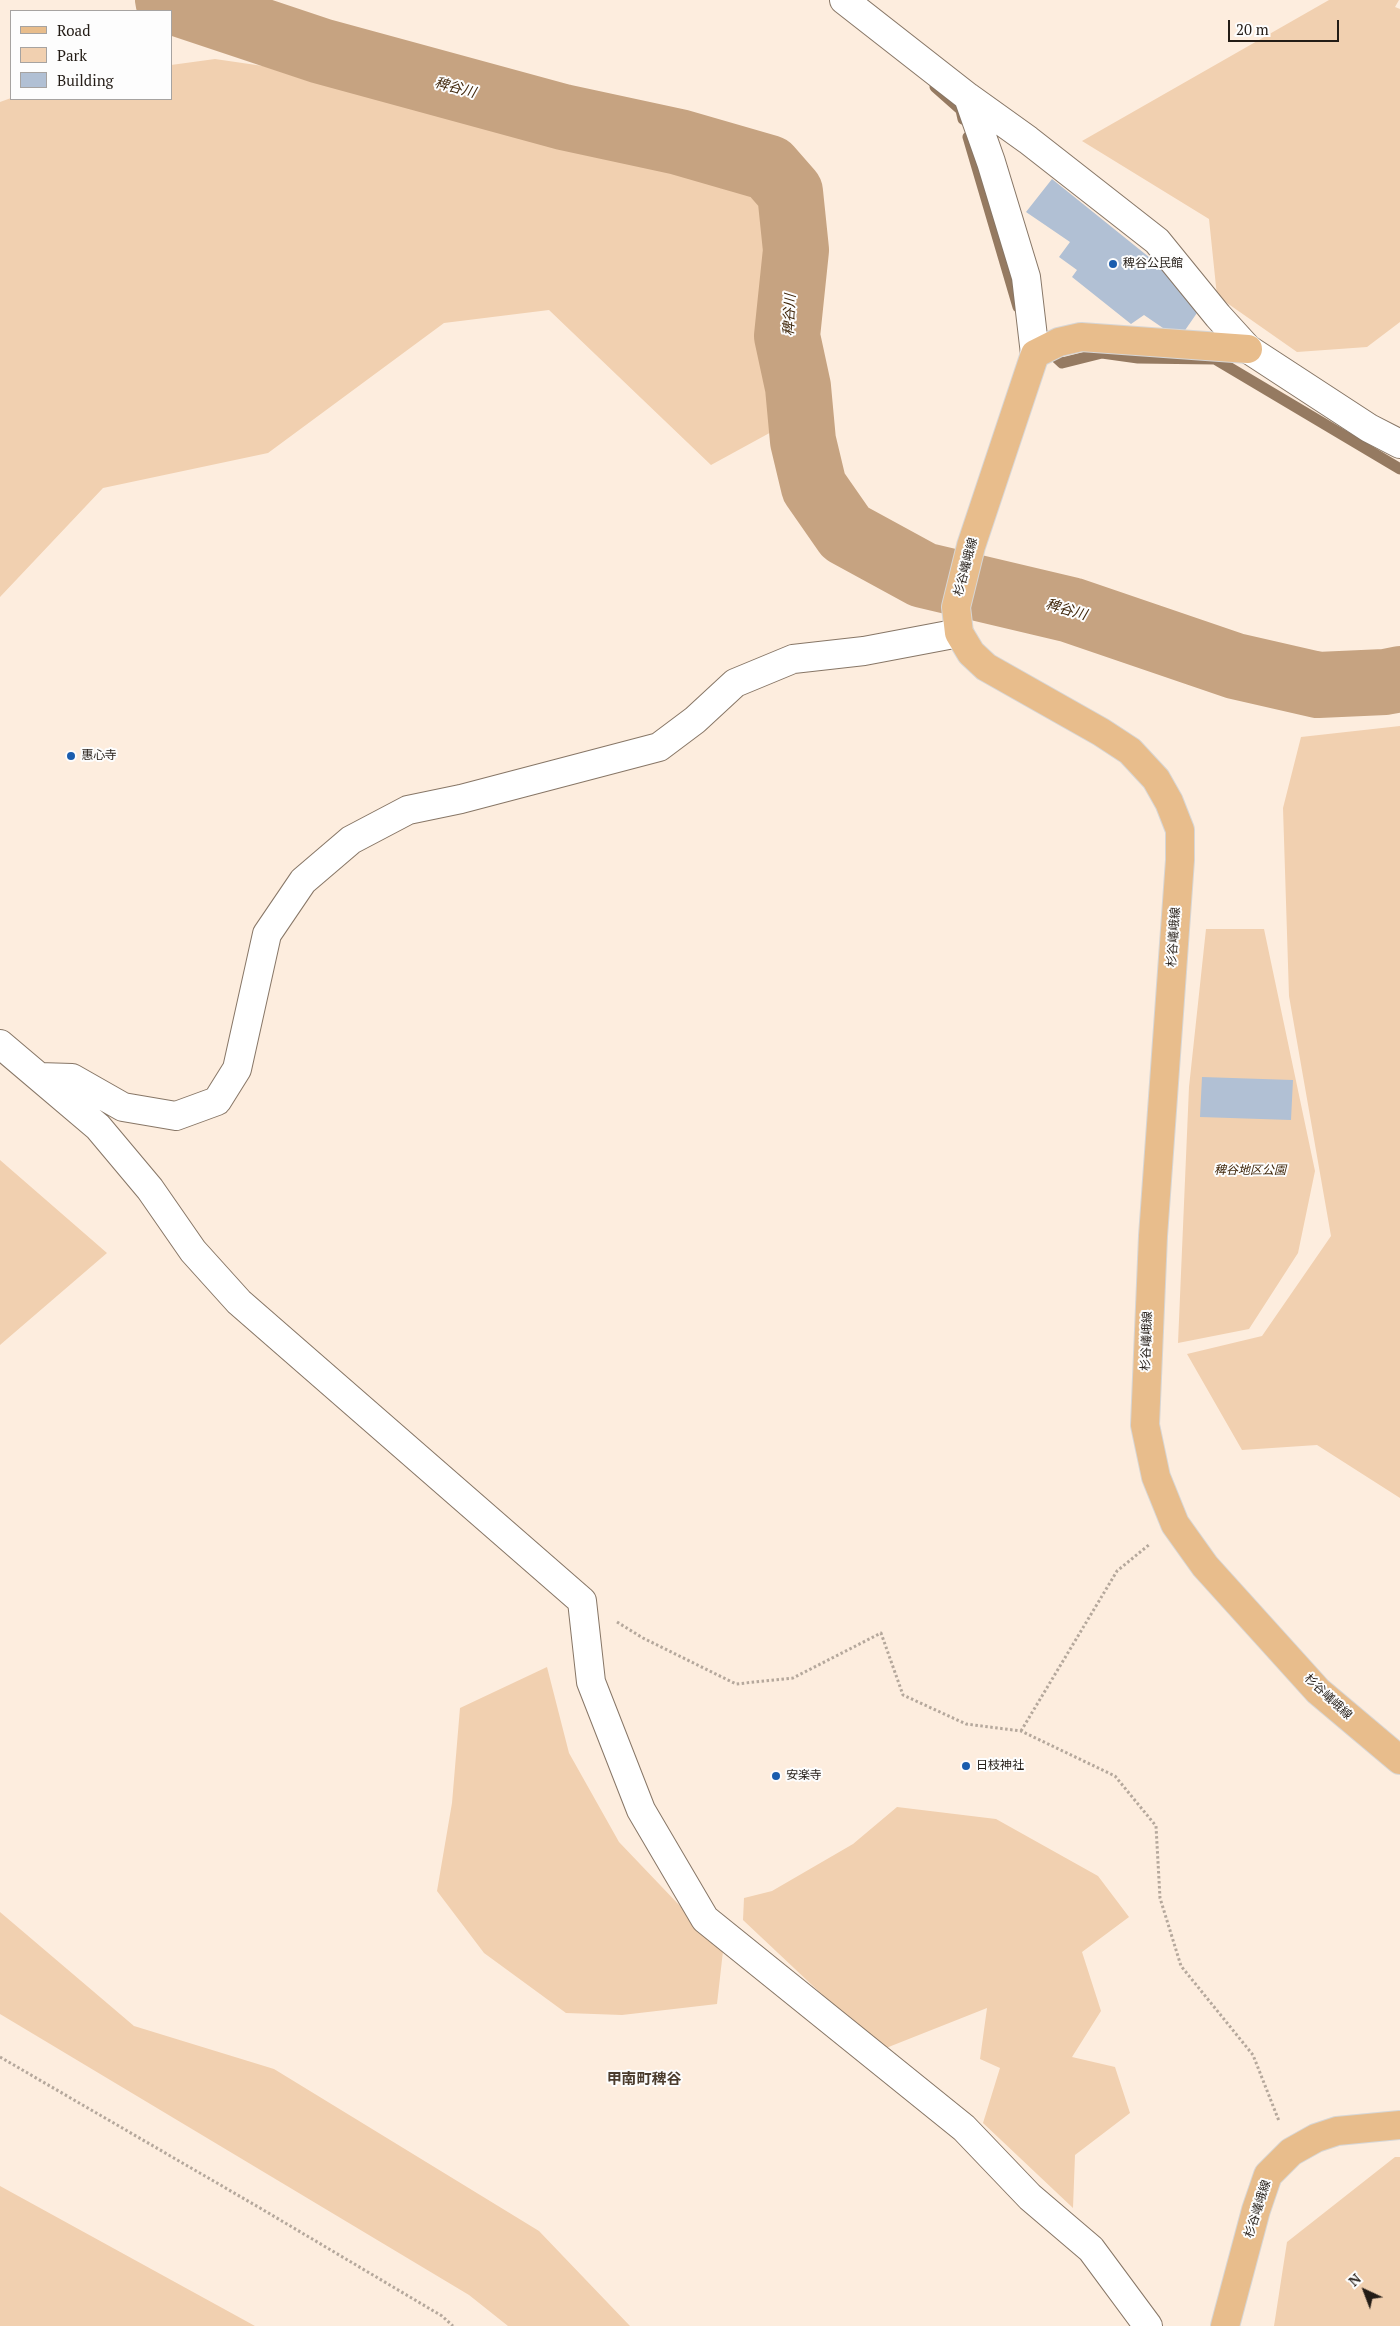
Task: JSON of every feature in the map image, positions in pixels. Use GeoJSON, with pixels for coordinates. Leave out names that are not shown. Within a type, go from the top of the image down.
{"type":"FeatureCollection","features":[{"type":"Feature","properties":{"kind":"main road"},"geometry":{"type":"LineString","coordinates":[[1035,354],[1059,342],[1081,337],[1248,349]]}},
{"type":"Feature","properties":{"kind":"main road","name":"杉谷嶬峨線"},"geometry":{"type":"LineString","coordinates":[[1035,354],[971,546],[956,607],[959,634],[971,653],[986,667],[1102,732],[1130,751],[1156,779],[1169,802],[1180,830],[1180,860],[1152,1236],[1145,1424],[1156,1477],[1175,1524],[1205,1566],[1318,1691],[1400,1760]]}},
{"type":"Feature","properties":{"kind":"main road","name":"杉谷嶬峨線"},"geometry":{"type":"LineString","coordinates":[[1225,2326],[1256,2210],[1268,2175],[1291,2152],[1316,2138],[1337,2131],[1400,2125]]}},
{"type":"Feature","properties":{"kind":"street"},"geometry":{"type":"LineString","coordinates":[[844,0],[1157,241],[1218,316],[1248,349],[1369,428],[1400,444]]}},
{"type":"Feature","properties":{"kind":"street"},"geometry":{"type":"LineString","coordinates":[[968,97],[991,162],[1026,276],[1035,354]]}},
{"type":"Feature","properties":{"kind":"street"},"geometry":{"type":"LineString","coordinates":[[39,1077],[72,1078],[123,1107],[176,1116],[217,1101],[237,1069],[267,934],[303,881],[351,840],[408,810],[461,799],[658,747],[695,720],[735,684],[793,659],[864,651],[959,634]]}},
{"type":"Feature","properties":{"kind":"street"},"geometry":{"type":"LineString","coordinates":[[0,1044],[98,1127],[150,1189],[193,1251],[239,1302],[582,1601],[590,1682],[641,1810],[705,1918],[964,2128],[1030,2197],[1091,2249],[1148,2326]]}},
{"type":"Feature","properties":{"kind":"path"},"geometry":{"type":"LineString","coordinates":[[1021,1731],[1117,1571],[1175,1524]]}},
{"type":"Feature","properties":{"kind":"path"},"geometry":{"type":"LineString","coordinates":[[582,1601],[643,1638],[736,1684],[793,1678],[881,1633],[903,1695],[966,1724],[1021,1731],[1115,1776],[1156,1826],[1160,1898],[1181,1966],[1253,2055],[1291,2152]]}},
{"type":"Feature","properties":{"kind":"path"},"geometry":{"type":"LineString","coordinates":[[0,2057],[285,2222],[442,2316],[453,2326]]}},
{"type":"Feature","properties":{"kind":"green space"},"geometry":{"type":"Polygon","coordinates":[[[1329,0],[1399,0],[1395,7],[1400,9],[1400,322],[1367,347],[1297,352],[1217,296],[1209,219],[1082,141],[1329,0]]]}},
{"type":"Feature","properties":{"kind":"green space"},"geometry":{"type":"Polygon","coordinates":[[[215,59],[318,74],[580,134],[744,161],[786,270],[775,430],[711,465],[549,310],[444,323],[268,453],[103,488],[0,597],[0,102],[10,98],[10,100],[172,100],[172,65],[215,59]]]}},
{"type":"Feature","properties":{"kind":"green space"},"geometry":{"type":"Polygon","coordinates":[[[1400,726],[1400,1498],[1317,1445],[1242,1450],[1187,1354],[1262,1336],[1331,1236],[1289,996],[1283,808],[1301,737],[1400,726]]]}},
{"type":"Feature","properties":{"kind":"green space","name":"稗谷地区公園"},"geometry":{"type":"Polygon","coordinates":[[[1206,929],[1264,929],[1315,1171],[1298,1253],[1249,1329],[1178,1343],[1189,1087],[1206,929]]]}},
{"type":"Feature","properties":{"kind":"green space"},"geometry":{"type":"Polygon","coordinates":[[[0,1160],[107,1253],[0,1345],[0,1160]]]}},
{"type":"Feature","properties":{"kind":"green space"},"geometry":{"type":"Polygon","coordinates":[[[547,1667],[569,1753],[619,1842],[723,1951],[717,2004],[622,2015],[566,2013],[484,1953],[437,1891],[452,1803],[460,1708],[547,1667]]]}},
{"type":"Feature","properties":{"kind":"green space"},"geometry":{"type":"Polygon","coordinates":[[[897,1807],[996,1819],[1098,1876],[1129,1917],[1082,1952],[1101,2011],[1072,2057],[1115,2067],[1130,2113],[1075,2155],[1073,2208],[983,2123],[1000,2068],[980,2059],[987,2008],[881,2050],[743,1920],[744,1898],[772,1891],[853,1844],[897,1807]]]}},
{"type":"Feature","properties":{"kind":"green space"},"geometry":{"type":"Polygon","coordinates":[[[0,1912],[134,2026],[274,2069],[539,2231],[630,2326],[508,2326],[469,2295],[0,2014],[0,1912]]]}},
{"type":"Feature","properties":{"kind":"green space"},"geometry":{"type":"Polygon","coordinates":[[[1395,2157],[1400,2157],[1400,2326],[1274,2326],[1287,2242],[1395,2157]]]}},
{"type":"Feature","properties":{"kind":"green space"},"geometry":{"type":"Polygon","coordinates":[[[0,2186],[255,2326],[0,2326],[0,2186]]]}},
{"type":"Feature","properties":{"kind":"building","name":"稗谷公民館"},"geometry":{"type":"Polygon","coordinates":[[[1052,179],[1175,278],[1199,310],[1179,339],[1144,315],[1131,324],[1072,277],[1077,270],[1059,257],[1070,242],[1026,212],[1052,179]]]}},
{"type":"Feature","properties":{"kind":"building"},"geometry":{"type":"Polygon","coordinates":[[[1202,1077],[1293,1080],[1291,1120],[1200,1117],[1202,1077]]]}},
{"type":"Feature","properties":{"kind":"waterway","name":"稗谷川"},"geometry":{"type":"LineString","coordinates":[[168,0],[321,51],[563,117],[679,142],[769,168],[790,192],[796,250],[787,336],[798,387],[803,441],[814,487],[846,533],[923,575],[1071,610],[1235,666],[1318,685],[1385,682],[1400,679]]}},
{"type":"Feature","properties":{"kind":"waterway"},"geometry":{"type":"LineString","coordinates":[[935,87],[961,110],[963,119]]}},
{"type":"Feature","properties":{"kind":"waterway"},"geometry":{"type":"LineString","coordinates":[[968,137],[1018,307]]}},
{"type":"Feature","properties":{"kind":"waterway"},"geometry":{"type":"LineString","coordinates":[[1047,349],[1062,363],[1102,353],[1138,358],[1215,359],[1400,469]]}},
{"type":"Feature","properties":{"kind":"place","name":"稗谷公民館"},"geometry":{"type":"Point","coordinates":[1113,264]}},
{"type":"Feature","properties":{"kind":"place","name":"惠心寺"},"geometry":{"type":"Point","coordinates":[71,756]}},
{"type":"Feature","properties":{"kind":"place","name":"日枝神社"},"geometry":{"type":"Point","coordinates":[966,1766]}},
{"type":"Feature","properties":{"kind":"place","name":"安楽寺"},"geometry":{"type":"Point","coordinates":[776,1776]}},
{"type":"Feature","properties":{"kind":"district","name":"甲南町稗谷"},"geometry":{"type":"Point","coordinates":[644,2080]}}]}
